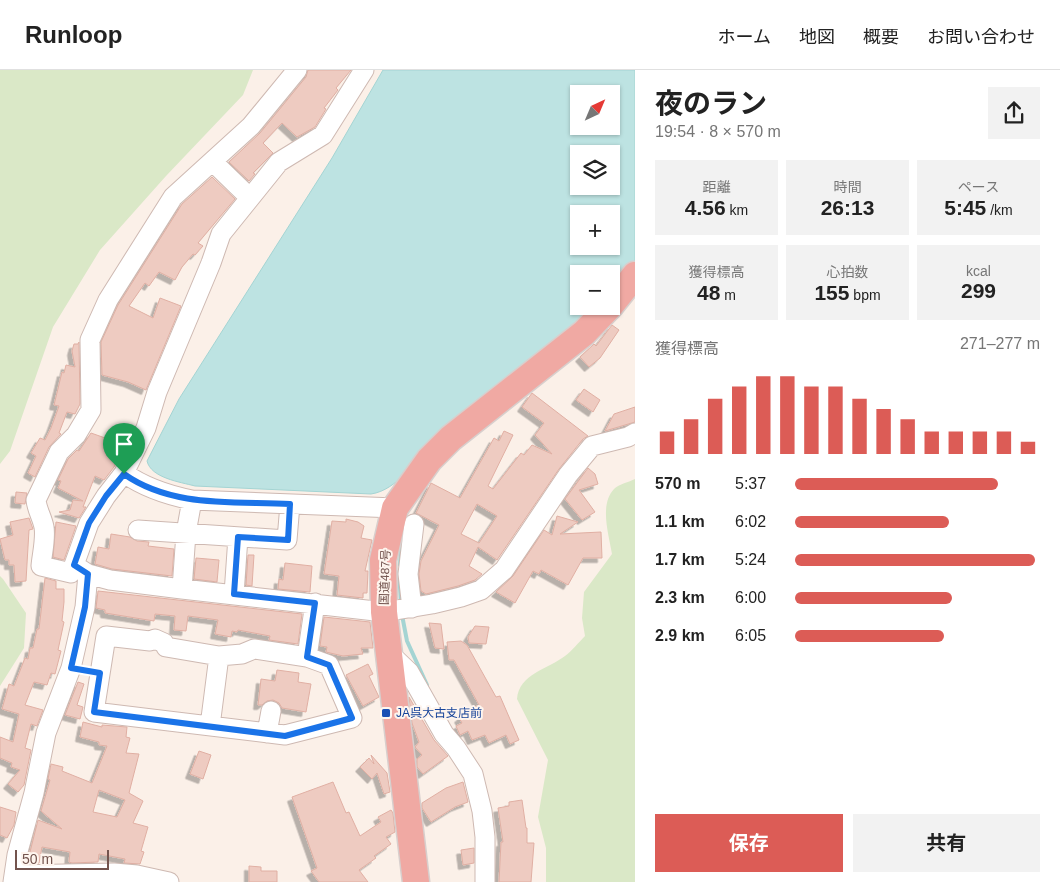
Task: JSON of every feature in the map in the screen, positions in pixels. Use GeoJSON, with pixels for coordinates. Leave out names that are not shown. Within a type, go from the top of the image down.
{"type":"FeatureCollection","features":[{"type":"Feature","properties":{"kind":"highway","name":"国道487号"},"geometry":{"type":"LineString","coordinates":[[620,294],[635,275]]}},
{"type":"Feature","properties":{"kind":"highway","name":"国道487号"},"geometry":{"type":"LineString","coordinates":[[416,882],[388,652],[384,612],[383,560],[429,460],[451,438],[584,333],[602,315]]}},
{"type":"Feature","properties":{"kind":"street"},"geometry":{"type":"LineString","coordinates":[[297,70],[250,126],[173,197],[108,300],[90,340],[91,410],[76,435],[59,452],[36,500],[37,509],[44,528],[41,566],[71,573],[81,569],[110,580],[384,612],[462,597],[481,590],[504,570],[568,475],[592,446],[628,438],[635,433]]}},
{"type":"Feature","properties":{"kind":"street"},"geometry":{"type":"LineString","coordinates":[[168,882],[137,875],[114,873],[13,880],[17,855],[34,793],[46,733],[71,668],[85,607],[81,569],[89,523],[106,496],[124,474],[146,428],[164,376],[211,264],[221,234],[279,162],[323,135],[364,70]]}},
{"type":"Feature","properties":{"kind":"street"},"geometry":{"type":"LineString","coordinates":[[213,162],[250,198]]}},
{"type":"Feature","properties":{"kind":"street"},"geometry":{"type":"LineString","coordinates":[[124,474],[148,488],[192,500],[290,504],[404,516],[412,608]]}},
{"type":"Feature","properties":{"kind":"street"},"geometry":{"type":"LineString","coordinates":[[182,589],[186,533],[192,500]]}},
{"type":"Feature","properties":{"kind":"street"},"geometry":{"type":"LineString","coordinates":[[138,530],[288,540],[290,504]]}},
{"type":"Feature","properties":{"kind":"street"},"geometry":{"type":"LineString","coordinates":[[234,594],[238,537]]}},
{"type":"Feature","properties":{"kind":"street"},"geometry":{"type":"LineString","coordinates":[[307,657],[315,603]]}},
{"type":"Feature","properties":{"kind":"street"},"geometry":{"type":"LineString","coordinates":[[106,636],[150,641],[155,639],[164,643],[166,648],[219,656],[242,654],[254,649],[307,657],[329,665],[352,718],[285,736],[94,712],[106,636]]}},
{"type":"Feature","properties":{"kind":"street"},"geometry":{"type":"LineString","coordinates":[[388,652],[409,672],[444,734],[473,774],[482,811],[485,837],[485,882]]}},
{"type":"Feature","properties":{"kind":"street"},"geometry":{"type":"LineString","coordinates":[[210,726],[219,656]]}},
{"type":"Feature","properties":{"kind":"street"},"geometry":{"type":"LineString","coordinates":[[71,668],[100,673]]}},
{"type":"Feature","properties":{"kind":"street"},"geometry":{"type":"LineString","coordinates":[[268,733],[271,711]]}},
{"type":"Feature","properties":{"kind":"green space"},"geometry":{"type":"Polygon","coordinates":[[[0,70],[253,70],[243,95],[166,176],[100,250],[53,327],[10,451],[0,464],[0,70]]]}},
{"type":"Feature","properties":{"kind":"green space"},"geometry":{"type":"Polygon","coordinates":[[[635,479],[635,882],[546,882],[546,848],[538,817],[548,760],[517,699],[523,684],[529,678],[565,656],[585,636],[582,618],[584,592],[612,554],[606,520],[609,496],[621,484],[635,479]]]}},
{"type":"Feature","properties":{"kind":"green space"},"geometry":{"type":"Polygon","coordinates":[[[0,576],[26,613],[24,648],[0,686],[0,576]]]}},
{"type":"Feature","properties":{"kind":"water"},"geometry":{"type":"Polygon","coordinates":[[[383,70],[635,70],[635,264],[620,284],[620,265],[570,265],[570,315],[591,315],[390,487],[371,494],[195,486],[174,481],[154,472],[147,461],[179,399],[332,158],[383,70]]]}},
{"type":"Feature","properties":{"kind":"building"},"geometry":{"type":"Polygon","coordinates":[[[308,70],[351,70],[336,88],[338,90],[324,108],[326,109],[315,127],[297,137],[282,123],[263,143],[273,153],[253,173],[255,174],[249,181],[229,162],[260,133],[306,77],[308,70]]]}},
{"type":"Feature","properties":{"kind":"building"},"geometry":{"type":"Polygon","coordinates":[[[212,177],[235,199],[198,243],[203,246],[182,267],[175,280],[159,272],[149,286],[145,283],[129,306],[153,318],[160,298],[181,306],[146,390],[128,382],[102,375],[101,342],[118,305],[182,204],[212,177]]]}},
{"type":"Feature","properties":{"kind":"building"},"geometry":{"type":"Polygon","coordinates":[[[612,325],[619,330],[600,358],[589,367],[580,357],[594,344],[596,346],[612,325]]]}},
{"type":"Feature","properties":{"kind":"building"},"geometry":{"type":"Polygon","coordinates":[[[79,342],[80,404],[75,414],[67,412],[59,433],[61,434],[49,447],[35,477],[28,473],[36,456],[31,453],[40,438],[45,440],[51,428],[59,406],[54,405],[62,372],[64,373],[66,365],[75,367],[72,351],[74,344],[79,342]]]}},
{"type":"Feature","properties":{"kind":"building"},"geometry":{"type":"Polygon","coordinates":[[[584,389],[600,400],[593,412],[576,400],[584,389]]]}},
{"type":"Feature","properties":{"kind":"building"},"geometry":{"type":"Polygon","coordinates":[[[532,393],[588,436],[583,439],[559,469],[497,560],[478,547],[469,566],[482,574],[475,580],[426,594],[421,591],[419,574],[421,561],[439,525],[416,513],[431,483],[460,498],[494,438],[499,441],[504,431],[513,435],[488,486],[493,489],[521,453],[524,455],[532,445],[552,454],[535,435],[544,423],[522,407],[532,393]],[[477,504],[461,534],[479,543],[497,516],[477,504]]]}},
{"type":"Feature","properties":{"kind":"building"},"geometry":{"type":"Polygon","coordinates":[[[635,407],[635,422],[605,431],[614,414],[635,407]]]}},
{"type":"Feature","properties":{"kind":"building"},"geometry":{"type":"Polygon","coordinates":[[[91,433],[125,445],[114,467],[104,480],[95,476],[83,507],[86,507],[79,518],[59,512],[70,510],[73,500],[83,501],[58,488],[61,481],[58,480],[68,459],[77,450],[79,451],[91,433]]]}},
{"type":"Feature","properties":{"kind":"building"},"geometry":{"type":"Polygon","coordinates":[[[588,468],[595,474],[598,484],[579,490],[595,512],[582,520],[565,499],[588,468]]]}},
{"type":"Feature","properties":{"kind":"building"},"geometry":{"type":"Polygon","coordinates":[[[16,492],[27,493],[25,504],[15,503],[16,492]]]}},
{"type":"Feature","properties":{"kind":"building"},"geometry":{"type":"Polygon","coordinates":[[[557,516],[578,522],[560,534],[601,532],[602,558],[583,558],[568,585],[541,570],[539,574],[533,571],[515,603],[496,592],[513,576],[544,530],[552,535],[557,516]]]}},
{"type":"Feature","properties":{"kind":"building"},"geometry":{"type":"Polygon","coordinates":[[[29,518],[33,529],[29,530],[26,581],[15,582],[14,565],[9,565],[9,560],[5,560],[0,539],[13,535],[10,522],[29,518]]]}},
{"type":"Feature","properties":{"kind":"building"},"geometry":{"type":"Polygon","coordinates":[[[346,519],[358,522],[364,526],[361,538],[372,540],[365,571],[368,571],[367,593],[363,593],[363,598],[337,595],[339,576],[324,574],[332,521],[346,522],[346,519]]]}},
{"type":"Feature","properties":{"kind":"building"},"geometry":{"type":"Polygon","coordinates":[[[56,522],[76,526],[64,560],[53,557],[56,522]]]}},
{"type":"Feature","properties":{"kind":"building"},"geometry":{"type":"Polygon","coordinates":[[[111,534],[149,542],[148,546],[174,549],[172,576],[112,569],[95,564],[98,547],[109,549],[111,534]]]}},
{"type":"Feature","properties":{"kind":"building"},"geometry":{"type":"Polygon","coordinates":[[[248,555],[254,555],[252,586],[246,585],[248,555]]]}},
{"type":"Feature","properties":{"kind":"building"},"geometry":{"type":"Polygon","coordinates":[[[196,558],[219,560],[217,582],[194,579],[196,558]]]}},
{"type":"Feature","properties":{"kind":"building"},"geometry":{"type":"Polygon","coordinates":[[[285,563],[312,566],[310,592],[278,589],[279,579],[283,580],[285,563]]]}},
{"type":"Feature","properties":{"kind":"building"},"geometry":{"type":"Polygon","coordinates":[[[45,578],[56,581],[56,589],[64,589],[62,621],[64,622],[58,650],[61,651],[55,674],[51,673],[47,685],[34,682],[25,705],[43,710],[37,726],[31,724],[25,748],[31,750],[24,785],[18,792],[8,784],[20,770],[11,767],[12,763],[0,758],[0,737],[13,742],[19,714],[2,709],[9,684],[14,686],[25,658],[28,659],[30,648],[33,648],[37,629],[39,629],[45,578]]]}},
{"type":"Feature","properties":{"kind":"building"},"geometry":{"type":"Polygon","coordinates":[[[98,591],[302,614],[298,644],[269,640],[270,636],[238,630],[237,632],[232,631],[231,637],[215,634],[218,620],[188,616],[186,631],[174,630],[175,616],[155,614],[154,621],[105,613],[105,610],[96,608],[98,591]]]}},
{"type":"Feature","properties":{"kind":"building"},"geometry":{"type":"Polygon","coordinates":[[[324,617],[370,622],[373,648],[361,648],[363,654],[343,656],[326,652],[327,647],[320,646],[324,617]]]}},
{"type":"Feature","properties":{"kind":"building"},"geometry":{"type":"Polygon","coordinates":[[[429,623],[441,624],[444,649],[435,648],[429,623]]]}},
{"type":"Feature","properties":{"kind":"building"},"geometry":{"type":"Polygon","coordinates":[[[475,626],[489,627],[486,644],[469,643],[468,637],[475,626]]]}},
{"type":"Feature","properties":{"kind":"building"},"geometry":{"type":"Polygon","coordinates":[[[461,641],[467,645],[496,697],[500,696],[519,740],[510,744],[506,735],[489,743],[485,735],[472,740],[468,731],[460,735],[456,726],[462,723],[459,718],[462,716],[461,713],[479,705],[454,660],[449,660],[447,642],[461,641]]]}},
{"type":"Feature","properties":{"kind":"building"},"geometry":{"type":"Polygon","coordinates":[[[368,664],[373,674],[369,676],[379,697],[363,706],[346,675],[368,664]]]}},
{"type":"Feature","properties":{"kind":"building"},"geometry":{"type":"Polygon","coordinates":[[[277,670],[299,673],[298,682],[311,684],[306,712],[282,708],[279,703],[273,700],[258,705],[261,679],[275,681],[277,670]]]}},
{"type":"Feature","properties":{"kind":"building"},"geometry":{"type":"Polygon","coordinates":[[[78,682],[84,684],[77,705],[83,707],[80,719],[65,715],[78,682]]]}},
{"type":"Feature","properties":{"kind":"building"},"geometry":{"type":"Polygon","coordinates":[[[409,697],[434,740],[448,756],[423,774],[417,767],[417,759],[422,755],[415,747],[419,742],[412,723],[409,697]]]}},
{"type":"Feature","properties":{"kind":"building"},"geometry":{"type":"Polygon","coordinates":[[[83,722],[102,727],[102,725],[127,727],[126,737],[130,738],[126,753],[139,754],[129,793],[143,801],[133,823],[148,827],[141,851],[144,852],[140,864],[124,863],[125,859],[99,854],[98,862],[72,863],[69,862],[70,852],[42,847],[39,863],[27,864],[38,820],[62,829],[41,811],[50,780],[48,779],[51,764],[63,767],[62,771],[92,783],[107,746],[99,745],[99,742],[80,737],[83,722]],[[99,790],[93,812],[117,817],[125,800],[99,790]]]}},
{"type":"Feature","properties":{"kind":"building"},"geometry":{"type":"Polygon","coordinates":[[[199,751],[211,755],[203,779],[190,774],[199,751]]]}},
{"type":"Feature","properties":{"kind":"building"},"geometry":{"type":"Polygon","coordinates":[[[371,755],[387,773],[390,792],[384,794],[377,773],[372,779],[360,767],[369,758],[374,764],[371,755]]]}},
{"type":"Feature","properties":{"kind":"building"},"geometry":{"type":"Polygon","coordinates":[[[333,782],[346,813],[349,812],[360,836],[381,822],[378,817],[391,810],[393,813],[395,832],[386,837],[391,844],[359,870],[368,882],[319,882],[311,871],[317,868],[292,797],[333,782]]]}},
{"type":"Feature","properties":{"kind":"building"},"geometry":{"type":"Polygon","coordinates":[[[463,782],[468,802],[455,807],[431,822],[422,808],[422,803],[446,788],[463,782]]]}},
{"type":"Feature","properties":{"kind":"building"},"geometry":{"type":"Polygon","coordinates":[[[522,800],[527,828],[527,843],[534,843],[531,882],[499,882],[501,842],[503,842],[498,808],[509,806],[509,802],[522,800]]]}},
{"type":"Feature","properties":{"kind":"building"},"geometry":{"type":"Polygon","coordinates":[[[0,807],[16,812],[14,825],[7,838],[0,835],[0,807]]]}},
{"type":"Feature","properties":{"kind":"building"},"geometry":{"type":"Polygon","coordinates":[[[474,848],[474,863],[463,865],[461,850],[474,848]]]}},
{"type":"Feature","properties":{"kind":"building"},"geometry":{"type":"Polygon","coordinates":[[[249,866],[261,867],[261,871],[277,871],[277,882],[249,882],[249,866]]]}},
{"type":"Feature","properties":{"kind":"waterway"},"geometry":{"type":"LineString","coordinates":[[400,565],[402,532]]}},
{"type":"Feature","properties":{"kind":"waterway"},"geometry":{"type":"LineString","coordinates":[[399,572],[401,603]]}},
{"type":"Feature","properties":{"kind":"waterway"},"geometry":{"type":"LineString","coordinates":[[402,615],[407,641],[427,685]]}},
{"type":"Feature","properties":{"kind":"place","name":"JA呉大古支店前"},"geometry":{"type":"Point","coordinates":[386,713]}},
{"type":"Feature","properties":{"kind":"route"},"geometry":{"type":"LineString","coordinates":[[124,474],[139,484],[165,494],[192,500],[290,504],[288,540],[238,537],[234,594],[315,603],[307,657],[329,665],[352,718],[285,736],[94,712],[100,673],[71,668],[85,607],[88,574],[74,565],[89,523],[106,496],[124,474]]}}]}
